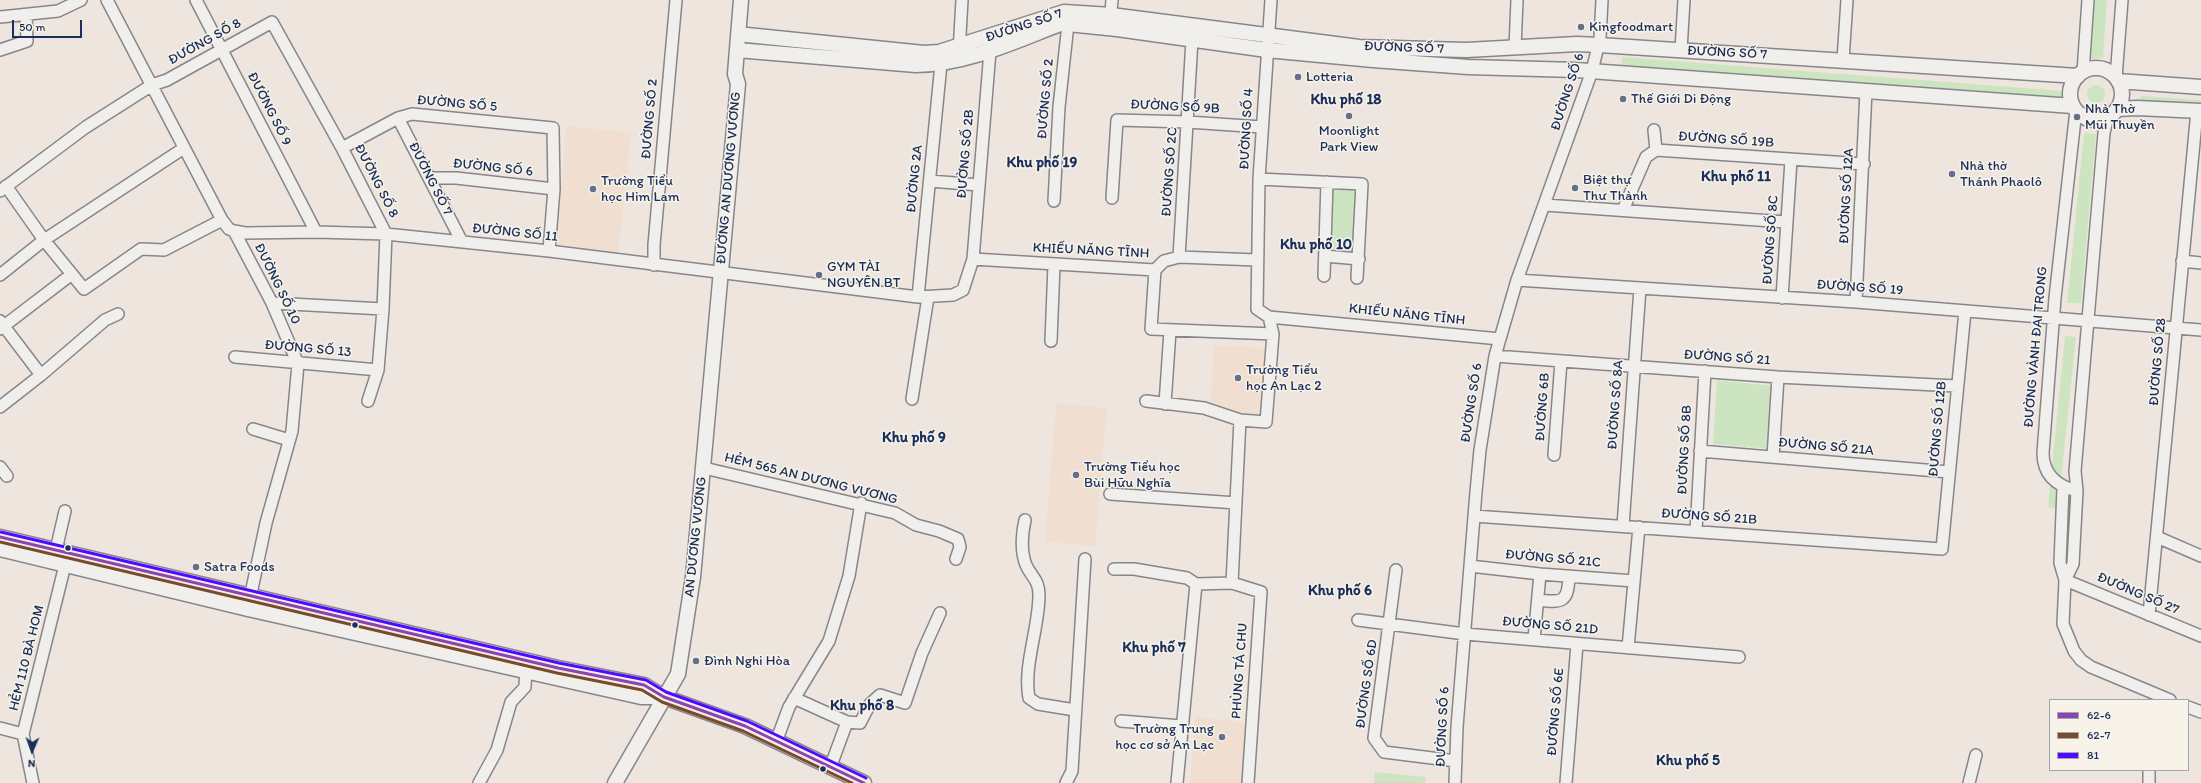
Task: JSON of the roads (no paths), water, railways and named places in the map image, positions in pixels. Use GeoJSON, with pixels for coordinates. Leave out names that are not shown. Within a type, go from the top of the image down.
{"type":"FeatureCollection","features":[{"type":"Feature","properties":{"kind":"main road","name":"ĐƯỜNG AN DƯƠNG VƯƠNG"},"geometry":{"type":"LineString","coordinates":[[721,273],[738,84],[735,74],[741,51],[741,0]]}},
{"type":"Feature","properties":{"kind":"main road","name":"ĐƯỜNG AN DƯƠNG VƯƠNG"},"geometry":{"type":"LineString","coordinates":[[742,35],[750,0]]}},
{"type":"Feature","properties":{"kind":"main road","name":"ĐƯỜNG SỐ 7"},"geometry":{"type":"LineString","coordinates":[[741,51],[916,65],[941,64],[959,54],[1064,12],[1192,40],[1466,50],[1599,45],[2080,74]]}},
{"type":"Feature","properties":{"kind":"main road","name":"ĐƯỜNG SỐ 7"},"geometry":{"type":"LineString","coordinates":[[742,35],[924,53],[939,52],[959,54],[990,51],[1060,24],[1110,22],[1267,43],[1468,67],[1592,71],[2075,108]]}},
{"type":"Feature","properties":{"kind":"main road"},"geometry":{"type":"LineString","coordinates":[[2199,111],[2137,108],[2091,119],[2075,108],[2071,90],[2080,74],[2095,68],[2103,69],[2117,79],[2201,87]]}},
{"type":"Feature","properties":{"kind":"main road"},"geometry":{"type":"LineString","coordinates":[[2112,113],[2122,95],[2117,79]]}},
{"type":"Feature","properties":{"kind":"main road","name":"AN DƯƠNG VƯƠNG"},"geometry":{"type":"LineString","coordinates":[[615,783],[678,674],[693,577],[721,273]]}},
{"type":"Feature","properties":{"kind":"main road"},"geometry":{"type":"LineString","coordinates":[[0,537],[56,550],[250,602]]}},
{"type":"Feature","properties":{"kind":"main road"},"geometry":{"type":"LineString","coordinates":[[0,549],[65,565],[250,602],[525,666],[641,697],[664,696],[745,726],[864,783]]}},
{"type":"Feature","properties":{"kind":"street"},"geometry":{"type":"LineString","coordinates":[[0,17],[58,11],[81,0]]}},
{"type":"Feature","properties":{"kind":"street","name":"ĐƯỜNG SỐ 10"},"geometry":{"type":"LineString","coordinates":[[107,0],[222,220],[229,229],[234,231],[272,303],[298,364],[292,431],[266,523],[250,602]]}},
{"type":"Feature","properties":{"kind":"street","name":"ĐƯỜNG SỐ 9"},"geometry":{"type":"LineString","coordinates":[[196,0],[316,232]]}},
{"type":"Feature","properties":{"kind":"street","name":"ĐƯỜNG SỐ 2"},"geometry":{"type":"LineString","coordinates":[[654,265],[654,245],[676,0]]}},
{"type":"Feature","properties":{"kind":"street"},"geometry":{"type":"LineString","coordinates":[[959,54],[962,0]]}},
{"type":"Feature","properties":{"kind":"street"},"geometry":{"type":"LineString","coordinates":[[1110,22],[1112,0]]}},
{"type":"Feature","properties":{"kind":"street","name":"ĐƯỜNG SỐ 4"},"geometry":{"type":"LineString","coordinates":[[1257,260],[1262,127],[1271,0]]}},
{"type":"Feature","properties":{"kind":"street"},"geometry":{"type":"LineString","coordinates":[[1515,47],[1517,0]]}},
{"type":"Feature","properties":{"kind":"street","name":"ĐƯỜNG SỐ 6"},"geometry":{"type":"LineString","coordinates":[[1455,783],[1470,566],[1480,450],[1495,356],[1517,280],[1592,71],[1599,45],[1602,0]]}},
{"type":"Feature","properties":{"kind":"street"},"geometry":{"type":"LineString","coordinates":[[1681,50],[1684,0]]}},
{"type":"Feature","properties":{"kind":"street"},"geometry":{"type":"LineString","coordinates":[[1843,60],[1847,0]]}},
{"type":"Feature","properties":{"kind":"street"},"geometry":{"type":"LineString","coordinates":[[2080,74],[2088,0]]}},
{"type":"Feature","properties":{"kind":"street"},"geometry":{"type":"LineString","coordinates":[[2117,79],[2122,0]]}},
{"type":"Feature","properties":{"kind":"street"},"geometry":{"type":"LineString","coordinates":[[0,50],[27,41],[26,15]]}},
{"type":"Feature","properties":{"kind":"street","name":"ĐƯỜNG SỐ 8"},"geometry":{"type":"LineString","coordinates":[[3,189],[86,127],[152,85],[167,80],[272,22],[342,148],[386,234],[383,309],[378,370],[368,401]]}},
{"type":"Feature","properties":{"kind":"street","name":"ĐƯỜNG SỐ 2"},"geometry":{"type":"LineString","coordinates":[[1054,201],[1059,107],[1068,24]]}},
{"type":"Feature","properties":{"kind":"street","name":"ĐƯỜNG SỐ 2C"},"geometry":{"type":"LineString","coordinates":[[1179,257],[1192,40]]}},
{"type":"Feature","properties":{"kind":"street","name":"ĐƯỜNG SỐ 2B"},"geometry":{"type":"LineString","coordinates":[[973,259],[990,51]]}},
{"type":"Feature","properties":{"kind":"street","name":"ĐƯỜNG 2A"},"geometry":{"type":"LineString","coordinates":[[912,399],[923,297],[930,181],[941,64]]}},
{"type":"Feature","properties":{"kind":"street","name":"ĐƯỜNG SỐ 12A"},"geometry":{"type":"LineString","coordinates":[[1856,302],[1864,164],[1866,91]]}},
{"type":"Feature","properties":{"kind":"street","name":"ĐƯỜNG VÀNH ĐAI TRONG"},"geometry":{"type":"LineString","coordinates":[[2063,488],[2047,472],[2043,459],[2053,317],[2075,108]]}},
{"type":"Feature","properties":{"kind":"street","name":"ĐƯỜNG SỐ 28"},"geometry":{"type":"LineString","coordinates":[[2149,616],[2182,261],[2199,111]]}},
{"type":"Feature","properties":{"kind":"street"},"geometry":{"type":"LineString","coordinates":[[2065,580],[2073,564],[2077,491],[2075,471],[2104,133],[2112,113]]}},
{"type":"Feature","properties":{"kind":"street","name":"ĐƯỜNG SỐ 5"},"geometry":{"type":"LineString","coordinates":[[342,148],[398,118],[412,114],[553,128],[554,189]]}},
{"type":"Feature","properties":{"kind":"street","name":"ĐƯỜNG SỐ 7"},"geometry":{"type":"LineString","coordinates":[[398,118],[462,242]]}},
{"type":"Feature","properties":{"kind":"street","name":"ĐƯỜNG SỐ 9B"},"geometry":{"type":"LineString","coordinates":[[1112,198],[1117,120],[1188,122],[1262,127]]}},
{"type":"Feature","properties":{"kind":"street"},"geometry":{"type":"LineString","coordinates":[[1623,210],[1646,157],[1656,150],[1654,130]]}},
{"type":"Feature","properties":{"kind":"street"},"geometry":{"type":"LineString","coordinates":[[0,275],[44,240],[184,148]]}},
{"type":"Feature","properties":{"kind":"street","name":"ĐƯỜNG SỐ 19B"},"geometry":{"type":"LineString","coordinates":[[1656,150],[1864,164]]}},
{"type":"Feature","properties":{"kind":"street","name":"ĐƯỜNG SỐ 8C"},"geometry":{"type":"LineString","coordinates":[[1782,298],[1791,160]]}},
{"type":"Feature","properties":{"kind":"street","name":"ĐƯỜNG SỐ 6"},"geometry":{"type":"LineString","coordinates":[[430,178],[456,178],[554,189]]}},
{"type":"Feature","properties":{"kind":"street"},"geometry":{"type":"LineString","coordinates":[[1260,179],[1362,184],[1357,278]]}},
{"type":"Feature","properties":{"kind":"street"},"geometry":{"type":"LineString","coordinates":[[930,181],[979,185]]}},
{"type":"Feature","properties":{"kind":"street"},"geometry":{"type":"LineString","coordinates":[[1324,276],[1327,182]]}},
{"type":"Feature","properties":{"kind":"street"},"geometry":{"type":"LineString","coordinates":[[3,189],[84,289],[141,249],[164,250],[222,220]]}},
{"type":"Feature","properties":{"kind":"street"},"geometry":{"type":"LineString","coordinates":[[549,251],[554,189]]}},
{"type":"Feature","properties":{"kind":"street"},"geometry":{"type":"LineString","coordinates":[[1545,205],[1786,222]]}},
{"type":"Feature","properties":{"kind":"street","name":"ĐƯỜNG SỐ 11"},"geometry":{"type":"LineString","coordinates":[[234,231],[245,233],[316,232],[386,234],[549,251],[721,273]]}},
{"type":"Feature","properties":{"kind":"street"},"geometry":{"type":"LineString","coordinates":[[1324,256],[1359,259]]}},
{"type":"Feature","properties":{"kind":"street","name":"KHIẾU NĂNG TĨNH"},"geometry":{"type":"LineString","coordinates":[[973,259],[1155,270],[1164,261],[1179,257],[1257,260]]}},
{"type":"Feature","properties":{"kind":"street"},"geometry":{"type":"LineString","coordinates":[[721,273],[923,297],[953,295],[963,290],[973,259]]}},
{"type":"Feature","properties":{"kind":"street"},"geometry":{"type":"LineString","coordinates":[[1146,401],[1204,408],[1240,420],[1266,422],[1273,334],[1269,317],[1257,309],[1257,260]]}},
{"type":"Feature","properties":{"kind":"street"},"geometry":{"type":"LineString","coordinates":[[2182,261],[2201,263]]}},
{"type":"Feature","properties":{"kind":"street"},"geometry":{"type":"LineString","coordinates":[[1051,341],[1054,265]]}},
{"type":"Feature","properties":{"kind":"street"},"geometry":{"type":"LineString","coordinates":[[1155,270],[1151,329],[1170,331],[1273,334]]}},
{"type":"Feature","properties":{"kind":"street"},"geometry":{"type":"LineString","coordinates":[[41,374],[1,325],[72,274]]}},
{"type":"Feature","properties":{"kind":"street","name":"ĐƯỜNG SỐ 19"},"geometry":{"type":"LineString","coordinates":[[1517,280],[1856,302],[2201,330]]}},
{"type":"Feature","properties":{"kind":"street","name":"ĐƯỜNG SỐ 8A"},"geometry":{"type":"LineString","coordinates":[[1623,526],[1640,288]]}},
{"type":"Feature","properties":{"kind":"street"},"geometry":{"type":"LineString","coordinates":[[272,303],[383,309]]}},
{"type":"Feature","properties":{"kind":"street","name":"ĐƯỜNG SỐ 12B"},"geometry":{"type":"LineString","coordinates":[[1942,549],[1956,386],[1965,311]]}},
{"type":"Feature","properties":{"kind":"street"},"geometry":{"type":"LineString","coordinates":[[0,406],[41,374],[105,320],[118,314]]}},
{"type":"Feature","properties":{"kind":"street","name":"KHIẾU NĂNG TĨNH"},"geometry":{"type":"LineString","coordinates":[[1269,317],[1500,339]]}},
{"type":"Feature","properties":{"kind":"street"},"geometry":{"type":"LineString","coordinates":[[1165,404],[1170,331]]}},
{"type":"Feature","properties":{"kind":"street","name":"ĐƯỜNG SỐ 21"},"geometry":{"type":"LineString","coordinates":[[1495,356],[1778,377],[1956,386]]}},
{"type":"Feature","properties":{"kind":"street","name":"ĐƯỜNG SỐ 13"},"geometry":{"type":"LineString","coordinates":[[235,357],[298,364],[378,370]]}},
{"type":"Feature","properties":{"kind":"street","name":"ĐƯỜNG 6B"},"geometry":{"type":"LineString","coordinates":[[1554,455],[1561,361]]}},
{"type":"Feature","properties":{"kind":"street","name":"ĐƯỜNG SỐ 8B"},"geometry":{"type":"LineString","coordinates":[[1696,531],[1705,371]]}},
{"type":"Feature","properties":{"kind":"street"},"geometry":{"type":"LineString","coordinates":[[1773,457],[1778,377]]}},
{"type":"Feature","properties":{"kind":"street"},"geometry":{"type":"LineString","coordinates":[[1232,583],[1240,420]]}},
{"type":"Feature","properties":{"kind":"street"},"geometry":{"type":"LineString","coordinates":[[253,430],[289,440]]}},
{"type":"Feature","properties":{"kind":"street","name":"ĐƯỜNG SỐ 21A"},"geometry":{"type":"LineString","coordinates":[[1700,451],[1949,472]]}},
{"type":"Feature","properties":{"kind":"street","name":"HẺM 565 AN DƯƠNG VƯƠNG"},"geometry":{"type":"LineString","coordinates":[[704,468],[861,503],[895,513],[916,525],[939,531],[958,539],[960,547],[956,559]]}},
{"type":"Feature","properties":{"kind":"street"},"geometry":{"type":"LineString","coordinates":[[2077,491],[2063,488],[2060,563],[2065,580],[2063,620],[2069,640],[2077,656],[2085,663],[2154,697],[2165,699]]}},
{"type":"Feature","properties":{"kind":"street"},"geometry":{"type":"LineString","coordinates":[[1110,494],[1236,503]]}},
{"type":"Feature","properties":{"kind":"street"},"geometry":{"type":"LineString","coordinates":[[776,742],[789,707],[829,641],[848,576],[861,503]]}},
{"type":"Feature","properties":{"kind":"street"},"geometry":{"type":"LineString","coordinates":[[56,550],[65,511]]}},
{"type":"Feature","properties":{"kind":"street","name":"ĐƯỜNG SỐ 21B"},"geometry":{"type":"LineString","coordinates":[[1474,516],[1942,549]]}},
{"type":"Feature","properties":{"kind":"street"},"geometry":{"type":"LineString","coordinates":[[1024,520],[1021,538],[1026,565],[1036,578],[1039,594],[1026,683],[1029,698],[1038,704],[1075,710]]}},
{"type":"Feature","properties":{"kind":"street"},"geometry":{"type":"LineString","coordinates":[[1628,648],[1639,527]]}},
{"type":"Feature","properties":{"kind":"street"},"geometry":{"type":"LineString","coordinates":[[2157,537],[2201,556]]}},
{"type":"Feature","properties":{"kind":"street"},"geometry":{"type":"LineString","coordinates":[[1066,783],[1072,771],[1085,559]]}},
{"type":"Feature","properties":{"kind":"street","name":"HẺM 110 BÀ HOM"},"geometry":{"type":"LineString","coordinates":[[33,783],[23,734],[65,565]]}},
{"type":"Feature","properties":{"kind":"street","name":"ĐƯỜNG SỐ 21C"},"geometry":{"type":"LineString","coordinates":[[1470,566],[1540,574],[1634,581]]}},
{"type":"Feature","properties":{"kind":"street"},"geometry":{"type":"LineString","coordinates":[[1114,569],[1134,569],[1187,578],[1196,584],[1190,663],[1181,726],[1177,783]]}},
{"type":"Feature","properties":{"kind":"street","name":"ĐƯỜNG SỐ 6D"},"geometry":{"type":"LineString","coordinates":[[1396,570],[1374,738],[1384,752],[1456,761]]}},
{"type":"Feature","properties":{"kind":"street"},"geometry":{"type":"LineString","coordinates":[[1534,639],[1540,574]]}},
{"type":"Feature","properties":{"kind":"street"},"geometry":{"type":"LineString","coordinates":[[1538,600],[1556,602],[1564,598],[1568,590],[1569,576]]}},
{"type":"Feature","properties":{"kind":"street","name":"ĐƯỜNG SỐ 27"},"geometry":{"type":"LineString","coordinates":[[2065,580],[2149,616],[2201,636]]}},
{"type":"Feature","properties":{"kind":"street","name":"PHÙNG TÁ CHU"},"geometry":{"type":"LineString","coordinates":[[1196,584],[1232,583],[1261,592],[1248,783]]}},
{"type":"Feature","properties":{"kind":"street"},"geometry":{"type":"LineString","coordinates":[[794,698],[847,722],[860,723],[870,704],[880,695],[904,703],[922,653],[940,613]]}},
{"type":"Feature","properties":{"kind":"street","name":"ĐƯỜNG SỐ 21D"},"geometry":{"type":"LineString","coordinates":[[1358,620],[1465,634],[1739,657]]}},
{"type":"Feature","properties":{"kind":"street","name":"ĐƯỜNG SỐ 6E"},"geometry":{"type":"LineString","coordinates":[[1566,783],[1577,644]]}},
{"type":"Feature","properties":{"kind":"street"},"geometry":{"type":"LineString","coordinates":[[479,783],[497,750],[511,702],[525,687],[525,666]]}},
{"type":"Feature","properties":{"kind":"street"},"geometry":{"type":"LineString","coordinates":[[2189,707],[2201,712]]}},
{"type":"Feature","properties":{"kind":"street"},"geometry":{"type":"LineString","coordinates":[[1121,721],[1181,726]]}},
{"type":"Feature","properties":{"kind":"street"},"geometry":{"type":"LineString","coordinates":[[830,768],[847,722]]}},
{"type":"Feature","properties":{"kind":"street"},"geometry":{"type":"LineString","coordinates":[[0,728],[23,734]]}},
{"type":"Feature","properties":{"kind":"street"},"geometry":{"type":"LineString","coordinates":[[1969,783],[1976,755]]}},
{"type":"Feature","properties":{"kind":"street"},"geometry":{"type":"LineString","coordinates":[[2149,771],[2149,783]]}},
{"type":"Feature","properties":{"kind":"place","name":"Kingfoodmart"},"geometry":{"type":"Point","coordinates":[1581,27]}},
{"type":"Feature","properties":{"kind":"place","name":"Lotteria"},"geometry":{"type":"Point","coordinates":[1298,77]}},
{"type":"Feature","properties":{"kind":"place","name":"Thế Giới Di Động"},"geometry":{"type":"Point","coordinates":[1623,99]}},
{"type":"Feature","properties":{"kind":"place","name":"Moonlight Park View"},"geometry":{"type":"Point","coordinates":[1349,116]}},
{"type":"Feature","properties":{"kind":"place","name":"Nhà Thờ Mũi Thuyền"},"geometry":{"type":"Point","coordinates":[2077,117]}},
{"type":"Feature","properties":{"kind":"place","name":"Nhà thờ Thánh Phaolô"},"geometry":{"type":"Point","coordinates":[1952,174]}},
{"type":"Feature","properties":{"kind":"place","name":"Biệt thự Thư Thành"},"geometry":{"type":"Point","coordinates":[1575,188]}},
{"type":"Feature","properties":{"kind":"place","name":"Trường Tiểu học Him Lam"},"geometry":{"type":"Point","coordinates":[593,189]}},
{"type":"Feature","properties":{"kind":"place","name":"GYM TÀI NGUYÊN BT"},"geometry":{"type":"Point","coordinates":[819,275]}},
{"type":"Feature","properties":{"kind":"place","name":"Trường Tiểu học An Lạc 2"},"geometry":{"type":"Point","coordinates":[1238,378]}},
{"type":"Feature","properties":{"kind":"place","name":"Trường Tiểu học Bùi Hữu Nghĩa"},"geometry":{"type":"Point","coordinates":[1076,475]}},
{"type":"Feature","properties":{"kind":"place","name":"Satra Foods"},"geometry":{"type":"Point","coordinates":[196,567]}},
{"type":"Feature","properties":{"kind":"place","name":"Đình Nghi Hòa"},"geometry":{"type":"Point","coordinates":[696,661]}},
{"type":"Feature","properties":{"kind":"place","name":"Trường Trung học cơ sở An Lạc"},"geometry":{"type":"Point","coordinates":[1222,737]}},
{"type":"Feature","properties":{"kind":"district","name":"Khu phố 18"},"geometry":{"type":"Point","coordinates":[1346,100]}},
{"type":"Feature","properties":{"kind":"district","name":"Khu phố 19"},"geometry":{"type":"Point","coordinates":[1042,163]}},
{"type":"Feature","properties":{"kind":"district","name":"Khu phố 11"},"geometry":{"type":"Point","coordinates":[1736,177]}},
{"type":"Feature","properties":{"kind":"district","name":"Khu phố 10"},"geometry":{"type":"Point","coordinates":[1316,245]}},
{"type":"Feature","properties":{"kind":"district","name":"Khu phố 9"},"geometry":{"type":"Point","coordinates":[914,438]}},
{"type":"Feature","properties":{"kind":"district","name":"Khu phố 6"},"geometry":{"type":"Point","coordinates":[1340,591]}},
{"type":"Feature","properties":{"kind":"district","name":"Khu phố 7"},"geometry":{"type":"Point","coordinates":[1154,648]}},
{"type":"Feature","properties":{"kind":"district","name":"Khu phố 8"},"geometry":{"type":"Point","coordinates":[862,706]}},
{"type":"Feature","properties":{"kind":"district","name":"Khu phố 5"},"geometry":{"type":"Point","coordinates":[1688,761]}}]}
